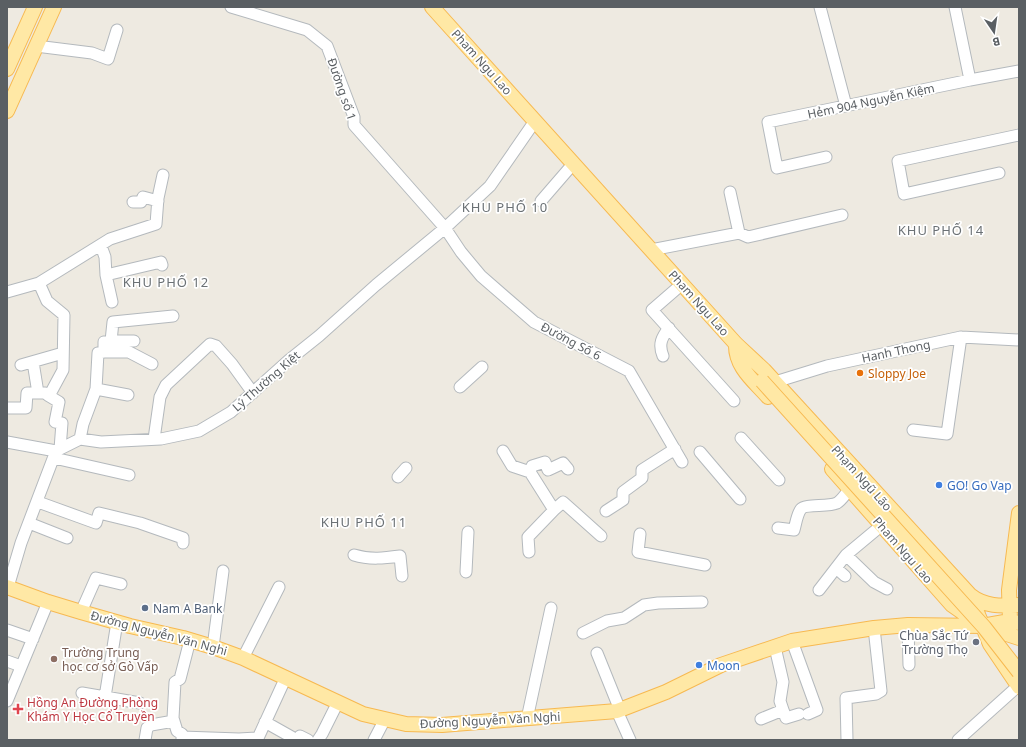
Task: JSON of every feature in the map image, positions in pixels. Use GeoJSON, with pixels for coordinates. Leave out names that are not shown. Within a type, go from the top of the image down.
{"type":"FeatureCollection","features":[{"type":"Feature","properties":{"kind":"main road"},"geometry":{"type":"LineString","coordinates":[[7,69],[35,7]]}},
{"type":"Feature","properties":{"kind":"main road"},"geometry":{"type":"LineString","coordinates":[[7,111],[54,7]]}},
{"type":"Feature","properties":{"kind":"main road","name":"Pham Ngu Lao"},"geometry":{"type":"LineString","coordinates":[[432,7],[736,344],[738,360],[745,372],[882,526]]}},
{"type":"Feature","properties":{"kind":"main road","name":"Phạm Ngũ Lão"},"geometry":{"type":"LineString","coordinates":[[736,344],[748,364],[768,381],[970,595],[982,626]]}},
{"type":"Feature","properties":{"kind":"main road"},"geometry":{"type":"LineString","coordinates":[[768,381],[984,626],[1019,672]]}},
{"type":"Feature","properties":{"kind":"main road"},"geometry":{"type":"LineString","coordinates":[[1014,629],[1014,605],[1009,581],[1019,513]]}},
{"type":"Feature","properties":{"kind":"main road","name":"Phạm Ngũ Lão"},"geometry":{"type":"LineString","coordinates":[[882,526],[952,605],[982,626]]}},
{"type":"Feature","properties":{"kind":"main road","name":"Đường Nguyễn Văn Nghi"},"geometry":{"type":"LineString","coordinates":[[7,587],[81,612],[213,646],[286,677],[364,714],[406,724],[436,725],[619,711],[666,692],[721,665],[792,641],[874,628],[908,625],[982,626],[1014,629]]}},
{"type":"Feature","properties":{"kind":"main road"},"geometry":{"type":"LineString","coordinates":[[970,595],[983,603],[991,605],[1014,605]]}},
{"type":"Feature","properties":{"kind":"main road"},"geometry":{"type":"LineString","coordinates":[[982,626],[995,653],[1019,686]]}},
{"type":"Feature","properties":{"kind":"street","name":"Đường số 1"},"geometry":{"type":"LineString","coordinates":[[231,7],[307,30],[327,46],[354,117],[354,125],[445,228]]}},
{"type":"Feature","properties":{"kind":"street"},"geometry":{"type":"LineString","coordinates":[[820,7],[846,106]]}},
{"type":"Feature","properties":{"kind":"street"},"geometry":{"type":"LineString","coordinates":[[954,7],[970,80]]}},
{"type":"Feature","properties":{"kind":"street"},"geometry":{"type":"LineString","coordinates":[[36,46],[92,52],[108,59],[118,30]]}},
{"type":"Feature","properties":{"kind":"street","name":"Hẻm 904 Nguyễn Kiệm"},"geometry":{"type":"LineString","coordinates":[[826,156],[777,168],[768,122],[1019,71]]}},
{"type":"Feature","properties":{"kind":"street","name":"Lý Thường Kiệt"},"geometry":{"type":"LineString","coordinates":[[80,439],[101,442],[161,439],[199,431],[231,412],[376,285],[445,228],[490,186],[535,121]]}},
{"type":"Feature","properties":{"kind":"street"},"geometry":{"type":"LineString","coordinates":[[999,173],[904,194],[898,161],[1019,135]]}},
{"type":"Feature","properties":{"kind":"street"},"geometry":{"type":"LineString","coordinates":[[541,201],[573,164]]}},
{"type":"Feature","properties":{"kind":"street"},"geometry":{"type":"LineString","coordinates":[[7,292],[39,283],[101,246],[110,239],[156,224],[158,201],[163,175]]}},
{"type":"Feature","properties":{"kind":"street"},"geometry":{"type":"LineString","coordinates":[[730,192],[739,233]]}},
{"type":"Feature","properties":{"kind":"street"},"geometry":{"type":"LineString","coordinates":[[133,202],[141,202],[143,197],[158,201]]}},
{"type":"Feature","properties":{"kind":"street"},"geometry":{"type":"LineString","coordinates":[[651,250],[739,233],[748,237],[842,215]]}},
{"type":"Feature","properties":{"kind":"street","name":"Đường Số 6"},"geometry":{"type":"LineString","coordinates":[[445,228],[461,252],[481,276],[534,322],[629,370],[682,462]]}},
{"type":"Feature","properties":{"kind":"street"},"geometry":{"type":"LineString","coordinates":[[101,246],[105,257],[106,275],[112,302]]}},
{"type":"Feature","properties":{"kind":"street"},"geometry":{"type":"LineString","coordinates":[[106,275],[161,262],[162,265]]}},
{"type":"Feature","properties":{"kind":"street"},"geometry":{"type":"LineString","coordinates":[[39,283],[47,300],[64,315],[63,370],[49,396]]}},
{"type":"Feature","properties":{"kind":"street"},"geometry":{"type":"LineString","coordinates":[[682,284],[652,310],[734,401]]}},
{"type":"Feature","properties":{"kind":"street"},"geometry":{"type":"LineString","coordinates":[[111,340],[113,322],[173,316]]}},
{"type":"Feature","properties":{"kind":"street"},"geometry":{"type":"LineString","coordinates":[[663,356],[660,349],[661,338],[668,328]]}},
{"type":"Feature","properties":{"kind":"street"},"geometry":{"type":"LineString","coordinates":[[913,430],[947,434],[961,337]]}},
{"type":"Feature","properties":{"kind":"street","name":"Hanh Thong"},"geometry":{"type":"LineString","coordinates":[[768,381],[827,366],[961,337],[1019,340]]}},
{"type":"Feature","properties":{"kind":"street"},"geometry":{"type":"LineString","coordinates":[[104,352],[104,342],[111,340],[134,341]]}},
{"type":"Feature","properties":{"kind":"street"},"geometry":{"type":"LineString","coordinates":[[154,439],[160,397],[166,385],[210,344],[216,346],[220,350],[253,393]]}},
{"type":"Feature","properties":{"kind":"street"},"geometry":{"type":"LineString","coordinates":[[57,453],[80,439],[83,424],[96,389],[98,353],[129,352],[152,364]]}},
{"type":"Feature","properties":{"kind":"street"},"geometry":{"type":"LineString","coordinates":[[21,365],[63,353]]}},
{"type":"Feature","properties":{"kind":"street"},"geometry":{"type":"LineString","coordinates":[[33,362],[38,393]]}},
{"type":"Feature","properties":{"kind":"street"},"geometry":{"type":"LineString","coordinates":[[460,387],[482,366]]}},
{"type":"Feature","properties":{"kind":"street"},"geometry":{"type":"LineString","coordinates":[[96,389],[128,395]]}},
{"type":"Feature","properties":{"kind":"street"},"geometry":{"type":"LineString","coordinates":[[7,408],[26,408],[27,393],[45,393],[59,402],[55,422],[62,423],[57,453],[29,523],[7,587]]}},
{"type":"Feature","properties":{"kind":"street"},"geometry":{"type":"LineString","coordinates":[[741,438],[779,480]]}},
{"type":"Feature","properties":{"kind":"street"},"geometry":{"type":"LineString","coordinates":[[7,442],[57,453],[129,475]]}},
{"type":"Feature","properties":{"kind":"street"},"geometry":{"type":"LineString","coordinates":[[606,511],[623,500],[623,492],[642,478],[642,470],[675,449]]}},
{"type":"Feature","properties":{"kind":"street"},"geometry":{"type":"LineString","coordinates":[[503,451],[512,466],[530,472],[554,510]]}},
{"type":"Feature","properties":{"kind":"street"},"geometry":{"type":"LineString","coordinates":[[700,452],[740,499]]}},
{"type":"Feature","properties":{"kind":"street"},"geometry":{"type":"LineString","coordinates":[[530,472],[532,466],[544,462],[548,470],[563,463],[568,470]]}},
{"type":"Feature","properties":{"kind":"street"},"geometry":{"type":"LineString","coordinates":[[398,477],[406,468]]}},
{"type":"Feature","properties":{"kind":"street"},"geometry":{"type":"LineString","coordinates":[[778,528],[794,530],[799,512],[802,508],[805,506],[826,506],[838,502],[850,489]]}},
{"type":"Feature","properties":{"kind":"street"},"geometry":{"type":"LineString","coordinates":[[38,502],[96,523],[99,513],[140,523],[182,538],[183,543]]}},
{"type":"Feature","properties":{"kind":"street"},"geometry":{"type":"LineString","coordinates":[[530,552],[528,537],[563,502],[601,536]]}},
{"type":"Feature","properties":{"kind":"street"},"geometry":{"type":"LineString","coordinates":[[29,523],[67,538]]}},
{"type":"Feature","properties":{"kind":"street"},"geometry":{"type":"LineString","coordinates":[[819,590],[846,555],[882,526]]}},
{"type":"Feature","properties":{"kind":"street"},"geometry":{"type":"LineString","coordinates":[[466,572],[468,532]]}},
{"type":"Feature","properties":{"kind":"street"},"geometry":{"type":"LineString","coordinates":[[640,534],[638,552],[705,565]]}},
{"type":"Feature","properties":{"kind":"street"},"geometry":{"type":"LineString","coordinates":[[354,555],[380,559],[400,556],[402,576]]}},
{"type":"Feature","properties":{"kind":"street"},"geometry":{"type":"LineString","coordinates":[[846,555],[874,582],[887,589]]}},
{"type":"Feature","properties":{"kind":"street"},"geometry":{"type":"LineString","coordinates":[[836,568],[845,576]]}},
{"type":"Feature","properties":{"kind":"street"},"geometry":{"type":"LineString","coordinates":[[213,646],[223,571]]}},
{"type":"Feature","properties":{"kind":"street"},"geometry":{"type":"LineString","coordinates":[[81,612],[96,578],[121,584]]}},
{"type":"Feature","properties":{"kind":"street"},"geometry":{"type":"LineString","coordinates":[[243,658],[279,587]]}},
{"type":"Feature","properties":{"kind":"street"},"geometry":{"type":"LineString","coordinates":[[7,701],[48,602]]}},
{"type":"Feature","properties":{"kind":"street"},"geometry":{"type":"LineString","coordinates":[[583,633],[607,621],[624,618],[644,605],[658,603],[702,602]]}},
{"type":"Feature","properties":{"kind":"street"},"geometry":{"type":"LineString","coordinates":[[527,719],[551,608]]}},
{"type":"Feature","properties":{"kind":"street"},"geometry":{"type":"LineString","coordinates":[[105,697],[117,622]]}},
{"type":"Feature","properties":{"kind":"street"},"geometry":{"type":"LineString","coordinates":[[908,625],[909,664]]}},
{"type":"Feature","properties":{"kind":"street"},"geometry":{"type":"LineString","coordinates":[[847,740],[846,698],[876,694],[881,690],[874,628]]}},
{"type":"Feature","properties":{"kind":"street"},"geometry":{"type":"LineString","coordinates":[[7,630],[33,639]]}},
{"type":"Feature","properties":{"kind":"street"},"geometry":{"type":"LineString","coordinates":[[190,640],[180,679],[175,682],[174,721],[177,731],[182,734],[182,738],[261,738],[265,722],[286,677]]}},
{"type":"Feature","properties":{"kind":"street"},"geometry":{"type":"LineString","coordinates":[[775,647],[783,682],[780,701],[786,718],[817,710],[792,641]]}},
{"type":"Feature","properties":{"kind":"street"},"geometry":{"type":"LineString","coordinates":[[597,652],[630,740]]}},
{"type":"Feature","properties":{"kind":"street"},"geometry":{"type":"LineString","coordinates":[[7,661],[21,666]]}},
{"type":"Feature","properties":{"kind":"street"},"geometry":{"type":"LineString","coordinates":[[963,739],[1019,686]]}},
{"type":"Feature","properties":{"kind":"street"},"geometry":{"type":"LineString","coordinates":[[82,693],[140,703]]}},
{"type":"Feature","properties":{"kind":"street"},"geometry":{"type":"LineString","coordinates":[[318,740],[338,702]]}},
{"type":"Feature","properties":{"kind":"street"},"geometry":{"type":"LineString","coordinates":[[761,719],[783,710]]}},
{"type":"Feature","properties":{"kind":"street"},"geometry":{"type":"LineString","coordinates":[[374,740],[385,719]]}},
{"type":"Feature","properties":{"kind":"street"},"geometry":{"type":"LineString","coordinates":[[145,740],[147,728],[151,725],[174,721]]}},
{"type":"Feature","properties":{"kind":"street"},"geometry":{"type":"LineString","coordinates":[[265,722],[297,740],[300,736],[308,740]]}},
{"type":"Feature","properties":{"kind":"place","name":"Sloppy Joe"},"geometry":{"type":"Point","coordinates":[860,373]}},
{"type":"Feature","properties":{"kind":"place","name":"GO! Go Vap"},"geometry":{"type":"Point","coordinates":[939,485]}},
{"type":"Feature","properties":{"kind":"place","name":"Nam A Bank"},"geometry":{"type":"Point","coordinates":[145,608]}},
{"type":"Feature","properties":{"kind":"place","name":"Chùa Sắc Tứ Trường Thọ"},"geometry":{"type":"Point","coordinates":[976,642]}},
{"type":"Feature","properties":{"kind":"place","name":"Trường Trung học cơ sở Gò Vấp"},"geometry":{"type":"Point","coordinates":[54,659]}},
{"type":"Feature","properties":{"kind":"place","name":"Moon"},"geometry":{"type":"Point","coordinates":[699,665]}},
{"type":"Feature","properties":{"kind":"place","name":"Hồng An Đường Phòng Khám Y Học Cổ Truyền"},"geometry":{"type":"Point","coordinates":[18,709]}},
{"type":"Feature","properties":{"kind":"district","name":"KHU PHỐ 10"},"geometry":{"type":"Point","coordinates":[505,207]}},
{"type":"Feature","properties":{"kind":"district","name":"KHU PHỐ 14"},"geometry":{"type":"Point","coordinates":[941,230]}},
{"type":"Feature","properties":{"kind":"district","name":"KHU PHỐ 12"},"geometry":{"type":"Point","coordinates":[166,282]}},
{"type":"Feature","properties":{"kind":"district","name":"KHU PHỐ 11"},"geometry":{"type":"Point","coordinates":[364,522]}}]}
